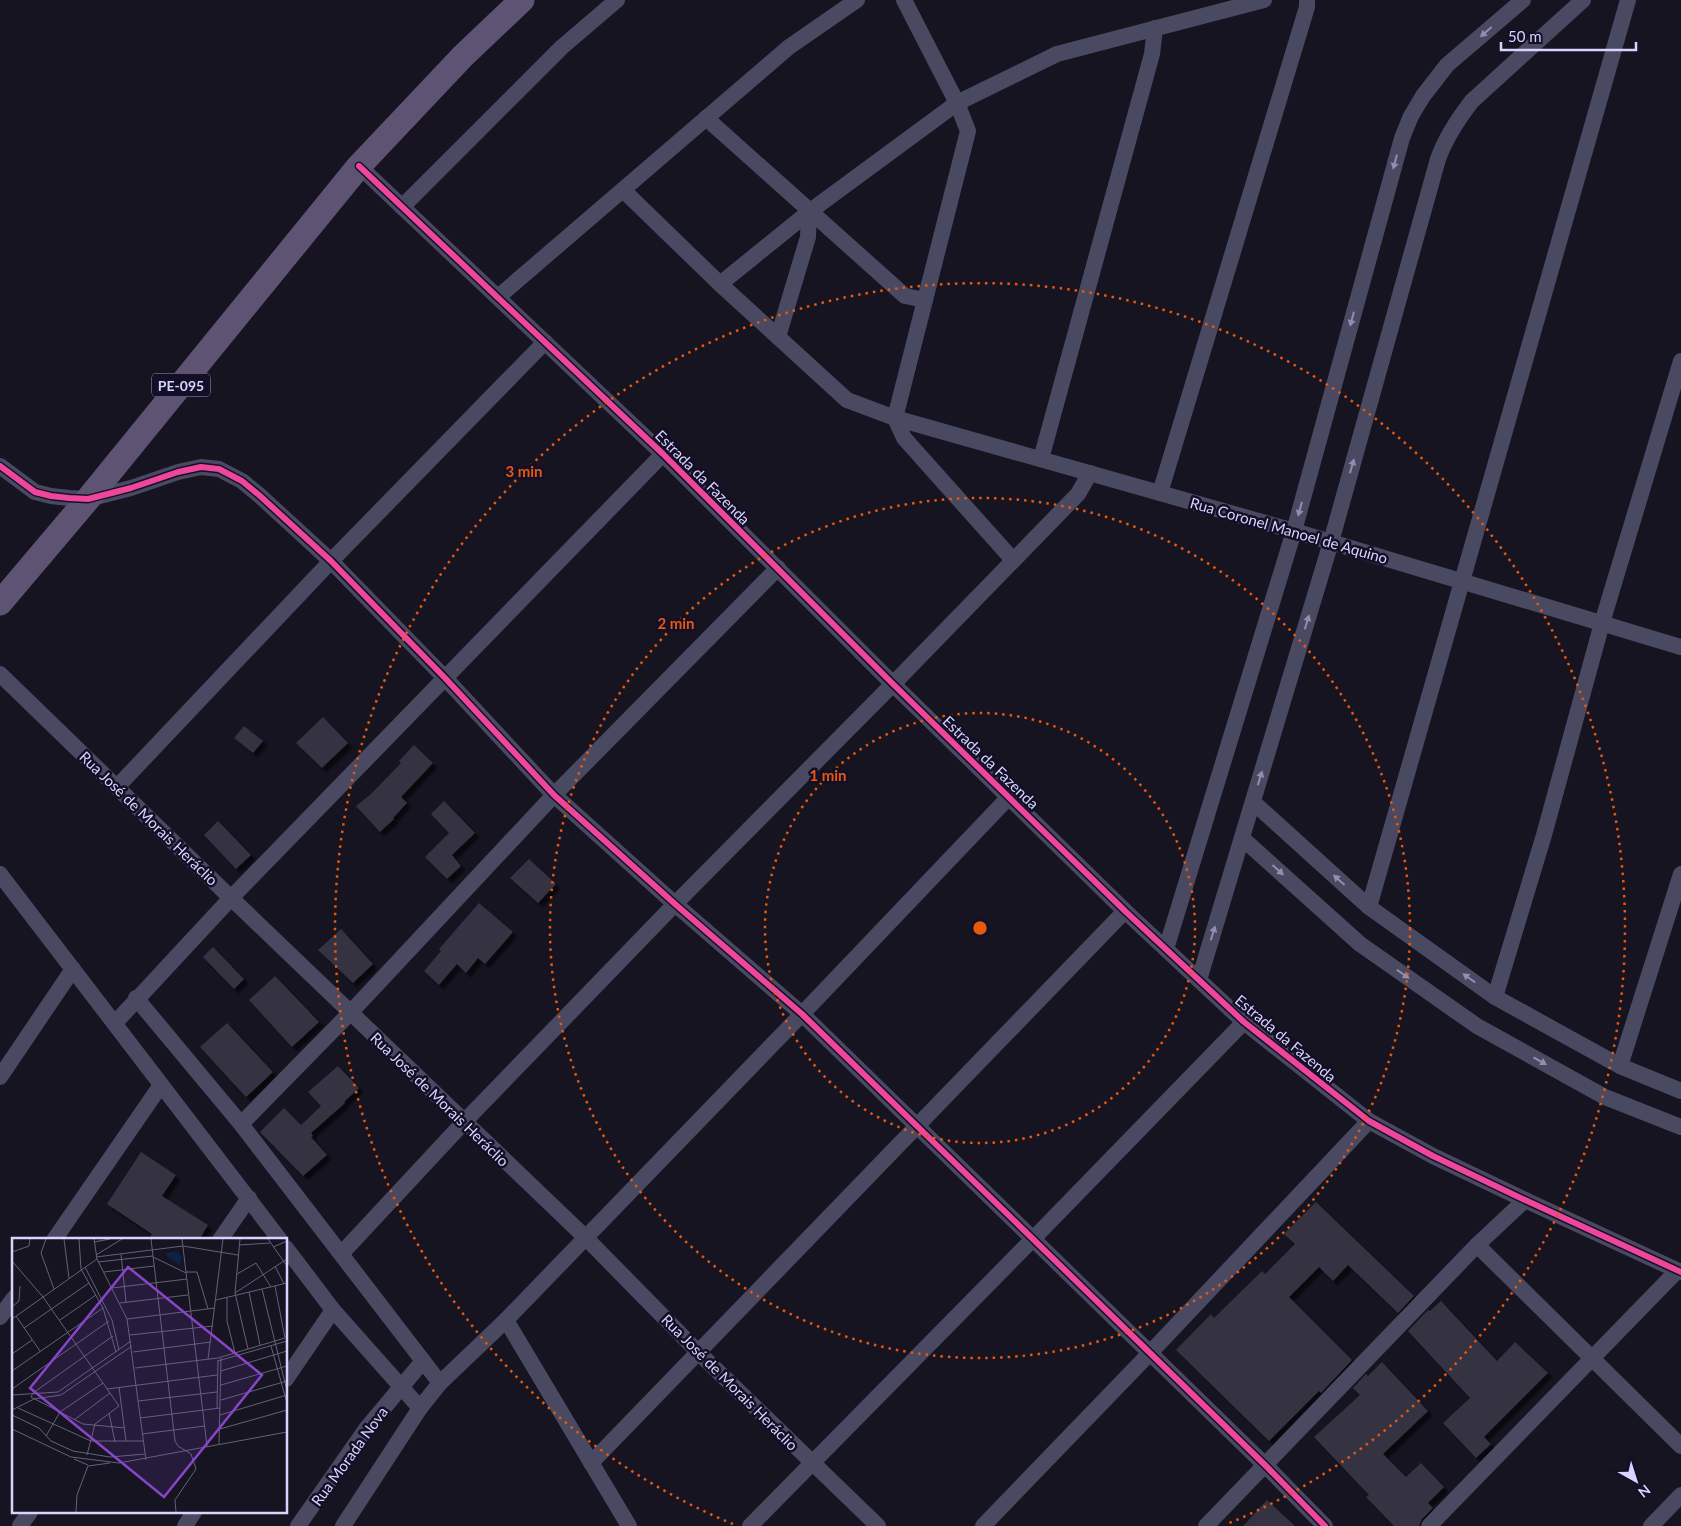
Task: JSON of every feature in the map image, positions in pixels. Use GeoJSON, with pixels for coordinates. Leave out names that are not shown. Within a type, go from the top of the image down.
{"type":"FeatureCollection","features":[{"type":"Feature","properties":{"kind":"main road","name":"PE-095"},"geometry":{"type":"LineString","coordinates":[[0,603],[88,499],[359,166],[463,56],[522,0]]}},
{"type":"Feature","properties":{"kind":"street"},"geometry":{"type":"LineString","coordinates":[[402,207],[562,47],[617,0]]}},
{"type":"Feature","properties":{"kind":"street"},"geometry":{"type":"LineString","coordinates":[[498,297],[789,47],[857,0]]}},
{"type":"Feature","properties":{"kind":"street"},"geometry":{"type":"LineString","coordinates":[[904,0],[957,103],[968,131],[895,418],[904,438],[1014,560]]}},
{"type":"Feature","properties":{"kind":"street"},"geometry":{"type":"LineString","coordinates":[[720,284],[809,212],[957,103],[1057,54],[1264,0]]}},
{"type":"Feature","properties":{"kind":"street"},"geometry":{"type":"LineString","coordinates":[[1160,493],[1304,16],[1307,0]]}},
{"type":"Feature","properties":{"kind":"street"},"geometry":{"type":"LineString","coordinates":[[1166,949],[1294,531],[1402,138],[1411,116],[1423,96],[1447,65],[1523,0]]}},
{"type":"Feature","properties":{"kind":"street"},"geometry":{"type":"LineString","coordinates":[[1199,980],[1331,542],[1435,169],[1444,145],[1459,118],[1472,101],[1583,0]]}},
{"type":"Feature","properties":{"kind":"street"},"geometry":{"type":"LineString","coordinates":[[1369,907],[1628,0]]}},
{"type":"Feature","properties":{"kind":"street"},"geometry":{"type":"LineString","coordinates":[[1041,460],[1152,54],[1155,28]]}},
{"type":"Feature","properties":{"kind":"street"},"geometry":{"type":"LineString","coordinates":[[706,118],[905,296],[925,300]]}},
{"type":"Feature","properties":{"kind":"street","name":"Estrada da Fazenda"},"geometry":{"type":"LineString","coordinates":[[359,166],[663,454],[893,684],[1125,911],[1244,1022],[1369,1121],[1433,1156],[1679,1272]]}},
{"type":"Feature","properties":{"kind":"street","name":"Rua Coronel Manoel de Aquino"},"geometry":{"type":"LineString","coordinates":[[623,190],[720,284],[847,400],[895,418],[1294,531],[1681,647]]}},
{"type":"Feature","properties":{"kind":"street"},"geometry":{"type":"LineString","coordinates":[[778,337],[808,237],[809,212]]}},
{"type":"Feature","properties":{"kind":"street"},"geometry":{"type":"LineString","coordinates":[[117,787],[331,561],[545,342]]}},
{"type":"Feature","properties":{"kind":"street"},"geometry":{"type":"LineString","coordinates":[[1495,997],[1544,835],[1602,623],[1681,360]]}},
{"type":"Feature","properties":{"kind":"street"},"geometry":{"type":"LineString","coordinates":[[115,1023],[136,998],[231,898],[663,454]]}},
{"type":"Feature","properties":{"kind":"street"},"geometry":{"type":"LineString","coordinates":[[0,466],[35,492],[51,496],[88,499],[131,488],[178,472],[201,468],[219,469],[242,480],[331,561],[445,678],[554,795],[675,904],[802,1014],[1265,1465],[1324,1526]]}},
{"type":"Feature","properties":{"kind":"street"},"geometry":{"type":"LineString","coordinates":[[342,1253],[464,1122],[675,904],[1078,494],[1090,473]]}},
{"type":"Feature","properties":{"kind":"street"},"geometry":{"type":"LineString","coordinates":[[241,1124],[351,1012],[554,795],[778,568]]}},
{"type":"Feature","properties":{"kind":"street","name":"Rua José de Morais Heráclio"},"geometry":{"type":"LineString","coordinates":[[0,674],[585,1237],[699,1352],[878,1526]]}},
{"type":"Feature","properties":{"kind":"street"},"geometry":{"type":"LineString","coordinates":[[343,1526],[420,1408],[440,1383],[506,1320],[1009,797]]}},
{"type":"Feature","properties":{"kind":"street"},"geometry":{"type":"LineString","coordinates":[[1253,802],[1369,907],[1495,997],[1620,1066],[1681,1091]]}},
{"type":"Feature","properties":{"kind":"street"},"geometry":{"type":"LineString","coordinates":[[1242,838],[1360,944],[1477,1026],[1605,1097],[1681,1127]]}},
{"type":"Feature","properties":{"kind":"street"},"geometry":{"type":"LineString","coordinates":[[0,874],[279,1238]]}},
{"type":"Feature","properties":{"kind":"street"},"geometry":{"type":"LineString","coordinates":[[1620,1066],[1681,874]]}},
{"type":"Feature","properties":{"kind":"street"},"geometry":{"type":"LineString","coordinates":[[591,1463],[1125,911]]}},
{"type":"Feature","properties":{"kind":"street"},"geometry":{"type":"LineString","coordinates":[[0,1077],[73,968]]}},
{"type":"Feature","properties":{"kind":"street"},"geometry":{"type":"LineString","coordinates":[[136,998],[241,1124],[440,1383]]}},
{"type":"Feature","properties":{"kind":"street"},"geometry":{"type":"LineString","coordinates":[[750,1526],[1244,1022]]}},
{"type":"Feature","properties":{"kind":"street"},"geometry":{"type":"LineString","coordinates":[[55,1238],[161,1085]]}},
{"type":"Feature","properties":{"kind":"street"},"geometry":{"type":"LineString","coordinates":[[983,1526],[1150,1353],[1369,1121]]}},
{"type":"Feature","properties":{"kind":"street"},"geometry":{"type":"LineString","coordinates":[[221,1238],[249,1198]]}},
{"type":"Feature","properties":{"kind":"street"},"geometry":{"type":"LineString","coordinates":[[1206,1526],[1476,1245],[1525,1200]]}},
{"type":"Feature","properties":{"kind":"street"},"geometry":{"type":"LineString","coordinates":[[1476,1245],[1681,1446]]}},
{"type":"Feature","properties":{"kind":"street"},"geometry":{"type":"LineString","coordinates":[[288,1251],[333,1310],[420,1408]]}},
{"type":"Feature","properties":{"kind":"street"},"geometry":{"type":"LineString","coordinates":[[1429,1526],[1592,1357],[1679,1272]]}},
{"type":"Feature","properties":{"kind":"street"},"geometry":{"type":"LineString","coordinates":[[0,1317],[12,1301]]}},
{"type":"Feature","properties":{"kind":"street"},"geometry":{"type":"LineString","coordinates":[[288,1376],[333,1310]]}},
{"type":"Feature","properties":{"kind":"street"},"geometry":{"type":"LineString","coordinates":[[506,1320],[629,1526]]}},
{"type":"Feature","properties":{"kind":"street","name":"Rua Morada Nova"},"geometry":{"type":"LineString","coordinates":[[298,1526],[352,1448],[423,1361]]}},
{"type":"Feature","properties":{"kind":"street"},"geometry":{"type":"LineString","coordinates":[[1651,1526],[1681,1496]]}},
{"type":"Feature","properties":{"kind":"street"},"geometry":{"type":"LineString","coordinates":[[20,1526],[29,1514]]}},
{"type":"Feature","properties":{"kind":"street"},"geometry":{"type":"LineString","coordinates":[[185,1526],[193,1514]]}},
{"type":"Feature","properties":{"kind":"building"},"geometry":{"type":"Polygon","coordinates":[[[323,717],[348,743],[322,768],[296,743],[323,717]]]}},
{"type":"Feature","properties":{"kind":"building"},"geometry":{"type":"Polygon","coordinates":[[[244,726],[263,741],[253,753],[234,738],[244,726]]]}},
{"type":"Feature","properties":{"kind":"building"},"geometry":{"type":"Polygon","coordinates":[[[414,745],[433,763],[401,797],[407,803],[380,832],[356,806],[371,794],[401,763],[399,761],[414,745]]]}},
{"type":"Feature","properties":{"kind":"building"},"geometry":{"type":"Polygon","coordinates":[[[444,801],[475,833],[452,855],[461,866],[447,879],[425,857],[449,833],[431,814],[444,801]]]}},
{"type":"Feature","properties":{"kind":"building"},"geometry":{"type":"Polygon","coordinates":[[[218,821],[251,855],[236,869],[204,835],[218,821]]]}},
{"type":"Feature","properties":{"kind":"building"},"geometry":{"type":"Polygon","coordinates":[[[529,859],[556,884],[538,903],[510,878],[529,859]]]}},
{"type":"Feature","properties":{"kind":"building"},"geometry":{"type":"Polygon","coordinates":[[[479,903],[513,932],[485,964],[478,958],[466,973],[457,964],[439,985],[424,971],[441,951],[439,949],[479,903]]]}},
{"type":"Feature","properties":{"kind":"building"},"geometry":{"type":"Polygon","coordinates":[[[341,929],[373,964],[353,983],[318,950],[341,929]]]}},
{"type":"Feature","properties":{"kind":"building"},"geometry":{"type":"Polygon","coordinates":[[[213,947],[244,979],[234,989],[203,957],[213,947]]]}},
{"type":"Feature","properties":{"kind":"building"},"geometry":{"type":"Polygon","coordinates":[[[275,976],[319,1022],[292,1047],[249,1000],[275,976]]]}},
{"type":"Feature","properties":{"kind":"building"},"geometry":{"type":"Polygon","coordinates":[[[227,1023],[273,1072],[246,1097],[200,1047],[227,1023]]]}},
{"type":"Feature","properties":{"kind":"building"},"geometry":{"type":"Polygon","coordinates":[[[338,1066],[359,1088],[311,1133],[313,1136],[311,1137],[327,1155],[303,1176],[260,1132],[284,1108],[301,1125],[321,1106],[308,1092],[338,1066]]]}},
{"type":"Feature","properties":{"kind":"building"},"geometry":{"type":"Polygon","coordinates":[[[141,1152],[176,1175],[162,1196],[208,1225],[200,1238],[149,1238],[152,1234],[107,1204],[141,1152]]]}},
{"type":"Feature","properties":{"kind":"building"},"geometry":{"type":"Polygon","coordinates":[[[1316,1202],[1414,1296],[1398,1313],[1348,1265],[1333,1281],[1319,1267],[1289,1297],[1352,1360],[1321,1393],[1319,1391],[1269,1441],[1176,1350],[1211,1314],[1214,1318],[1262,1271],[1265,1274],[1295,1244],[1284,1234],[1316,1202]]]}},
{"type":"Feature","properties":{"kind":"building"},"geometry":{"type":"Polygon","coordinates":[[[1441,1301],[1497,1361],[1515,1342],[1548,1373],[1484,1437],[1491,1444],[1476,1458],[1443,1423],[1470,1398],[1408,1331],[1428,1310],[1430,1311],[1441,1301]]]}},
{"type":"Feature","properties":{"kind":"building"},"geometry":{"type":"Polygon","coordinates":[[[1382,1362],[1428,1411],[1383,1454],[1406,1477],[1421,1463],[1444,1487],[1428,1503],[1433,1508],[1422,1519],[1419,1526],[1394,1526],[1366,1497],[1369,1495],[1314,1437],[1360,1395],[1353,1388],[1366,1374],[1368,1376],[1382,1362]]]}},
{"type":"Feature","properties":{"kind":"building"},"geometry":{"type":"Polygon","coordinates":[[[1267,1500],[1295,1526],[1243,1526],[1267,1500]]]}},
{"type":"Feature","properties":{"kind":"cycle path"},"geometry":{"type":"LineString","coordinates":[[359,166],[663,454],[893,684],[1125,911],[1244,1022],[1369,1121],[1433,1156],[1681,1272]]}},
{"type":"Feature","properties":{"kind":"cycle path"},"geometry":{"type":"LineString","coordinates":[[0,466],[35,492],[69,498],[88,499],[201,467],[219,469],[242,481],[331,561],[445,678],[554,795],[675,904],[802,1014],[1265,1465],[1325,1526]]}}]}
